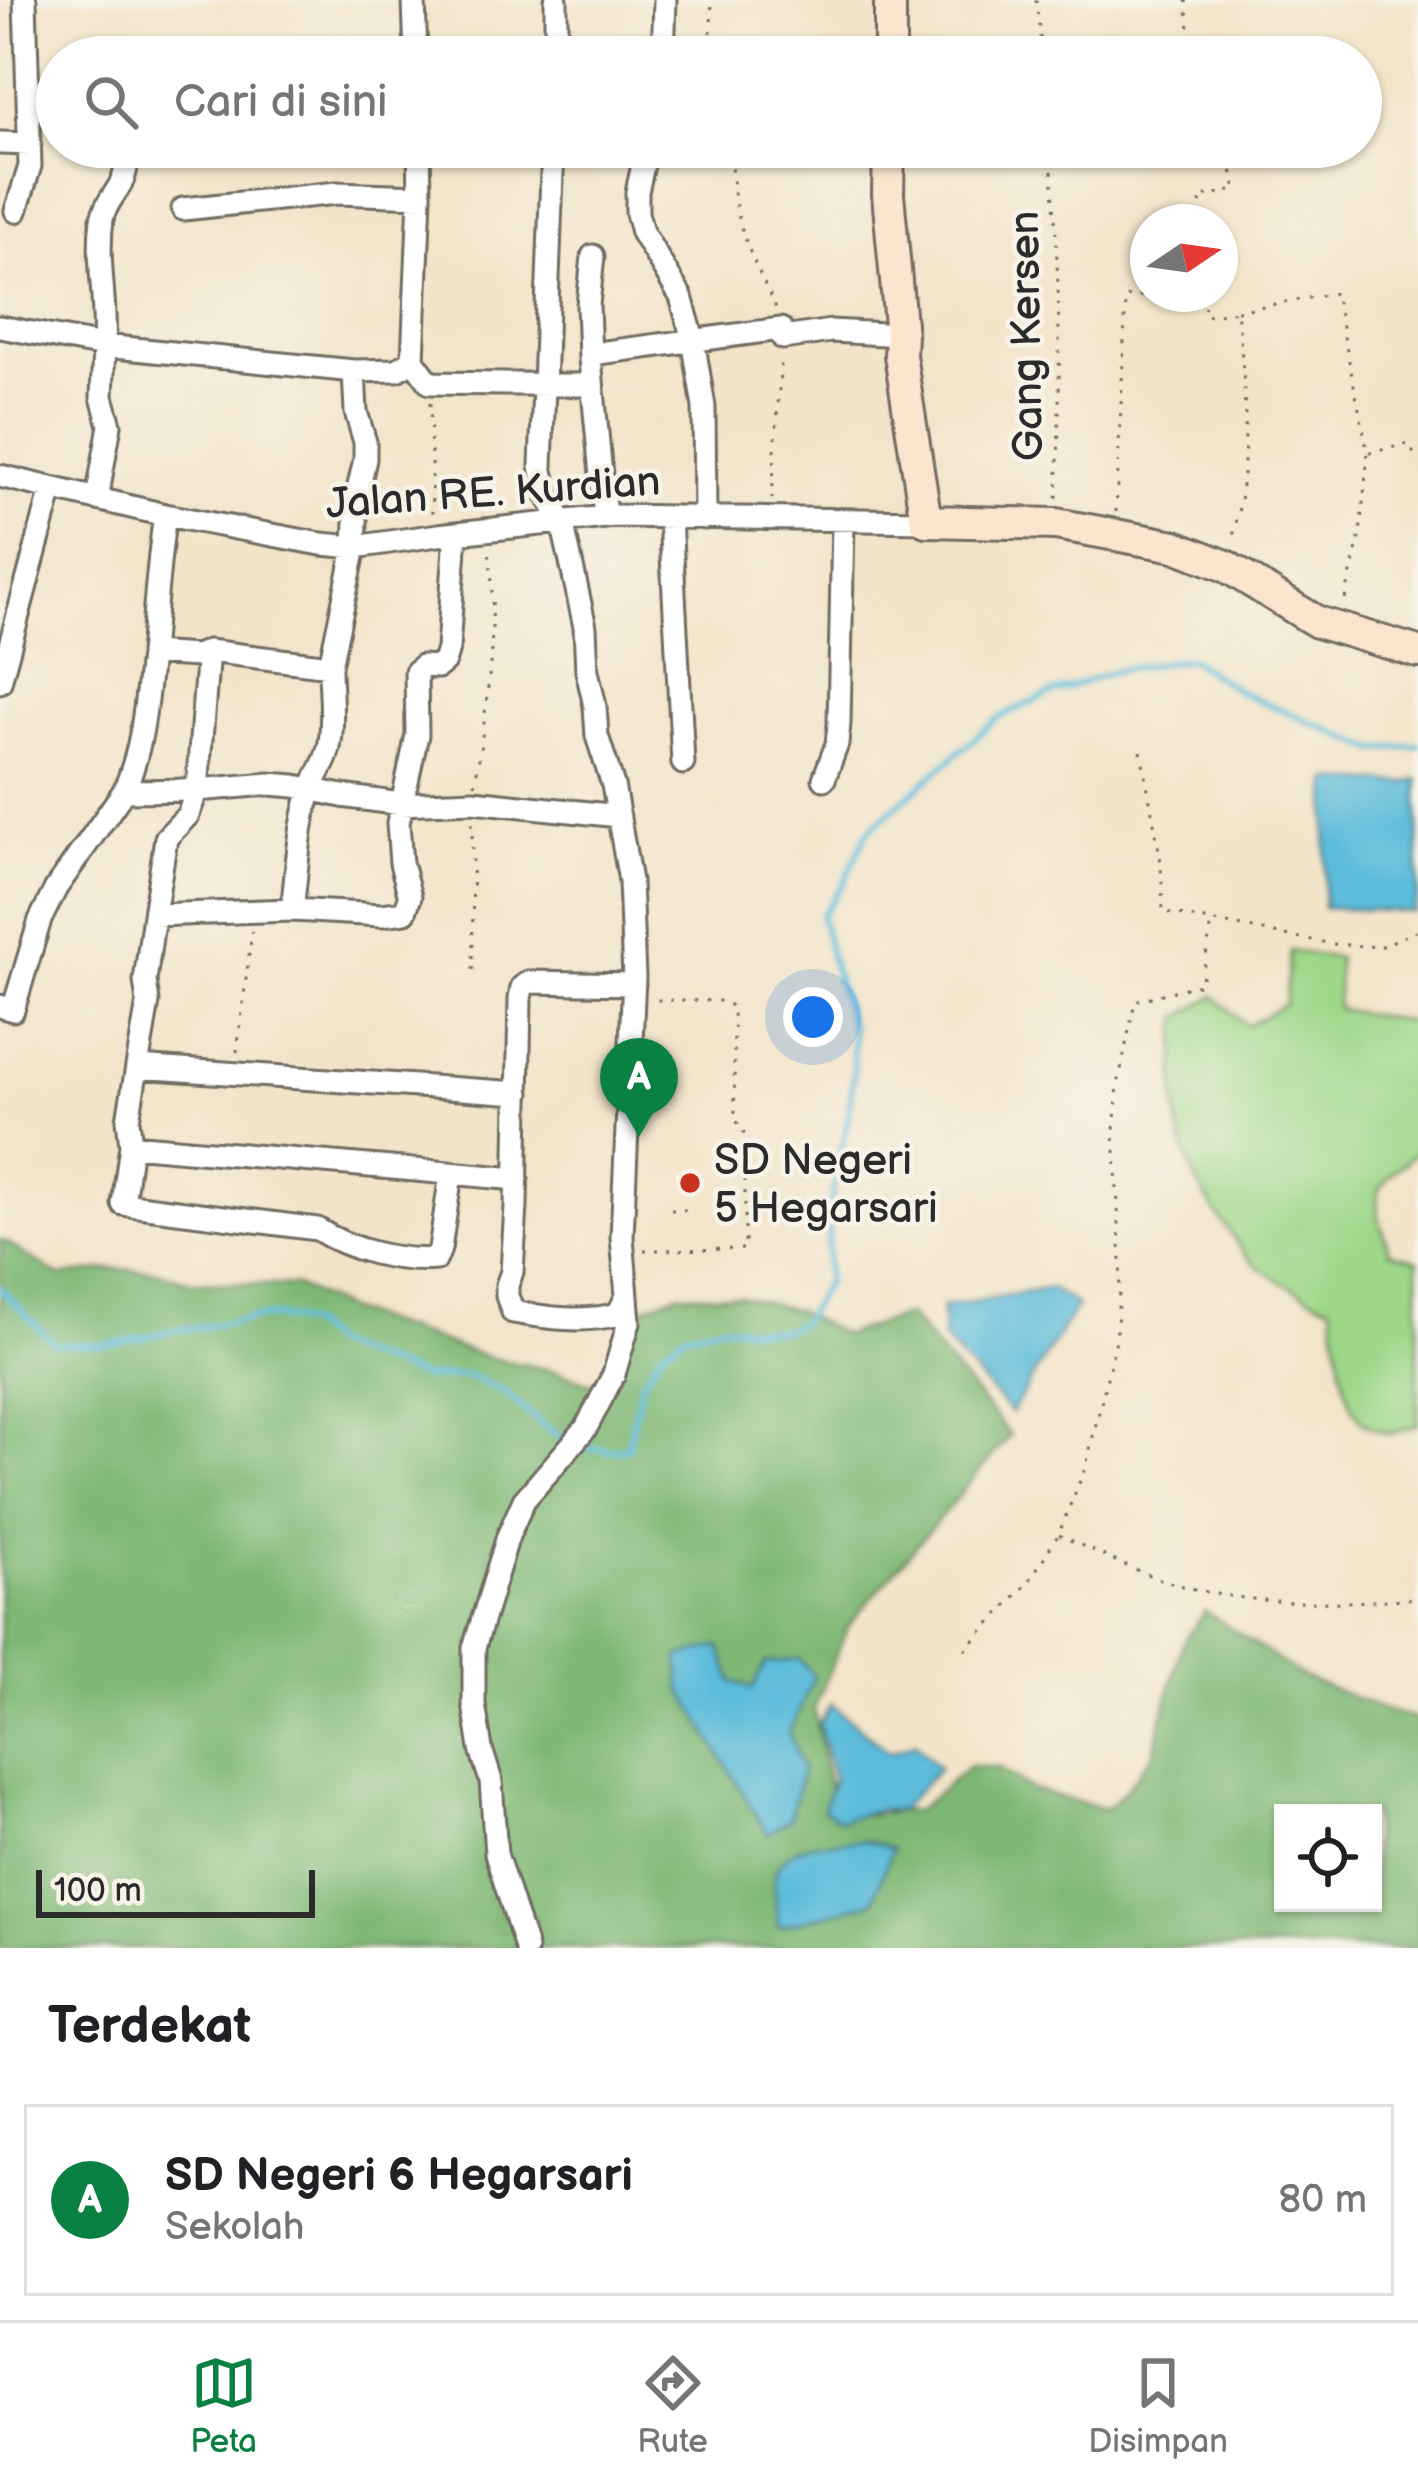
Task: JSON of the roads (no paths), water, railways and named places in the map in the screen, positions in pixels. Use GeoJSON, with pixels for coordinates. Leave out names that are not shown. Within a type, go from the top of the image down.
{"type":"FeatureCollection","features":[{"type":"Feature","properties":{"kind":"street"},"geometry":{"type":"LineString","coordinates":[[16,211],[27,183],[30,144],[26,0]]}},
{"type":"Feature","properties":{"kind":"street"},"geometry":{"type":"LineString","coordinates":[[414,0],[415,36]]}},
{"type":"Feature","properties":{"kind":"street"},"geometry":{"type":"LineString","coordinates":[[556,0],[556,36]]}},
{"type":"Feature","properties":{"kind":"street"},"geometry":{"type":"LineString","coordinates":[[664,36],[665,0]]}},
{"type":"Feature","properties":{"kind":"street"},"geometry":{"type":"LineString","coordinates":[[890,0],[890,36]]}},
{"type":"Feature","properties":{"kind":"street"},"geometry":{"type":"LineString","coordinates":[[30,99],[36,99]]}},
{"type":"Feature","properties":{"kind":"street"},"geometry":{"type":"LineString","coordinates":[[0,143],[30,144]]}},
{"type":"Feature","properties":{"kind":"street"},"geometry":{"type":"LineString","coordinates":[[97,500],[110,425],[102,398],[106,324],[99,262],[102,222],[127,168]]}},
{"type":"Feature","properties":{"kind":"street"},"geometry":{"type":"LineString","coordinates":[[419,168],[413,360],[430,383],[592,385]]}},
{"type":"Feature","properties":{"kind":"street"},"geometry":{"type":"LineString","coordinates":[[526,1948],[496,1854],[491,1781],[472,1690],[474,1648],[513,1523],[531,1490],[597,1408],[618,1362],[629,1322],[624,1250],[634,992],[630,881],[619,816],[597,736],[586,671],[585,627],[562,522],[547,494],[541,466],[552,168]]}},
{"type":"Feature","properties":{"kind":"street"},"geometry":{"type":"LineString","coordinates":[[643,168],[637,213],[642,232],[681,297],[693,339],[704,407],[705,518]]}},
{"type":"Feature","properties":{"kind":"street"},"geometry":{"type":"LineString","coordinates":[[889,168],[900,355],[926,520],[1056,524],[1175,546],[1226,566],[1317,622],[1418,652]]}},
{"type":"Feature","properties":{"kind":"street"},"geometry":{"type":"LineString","coordinates":[[183,209],[337,193],[420,196]]}},
{"type":"Feature","properties":{"kind":"street"},"geometry":{"type":"LineString","coordinates":[[593,256],[590,359],[605,517]]}},
{"type":"Feature","properties":{"kind":"street"},"geometry":{"type":"LineString","coordinates":[[0,327],[104,346],[353,370],[397,370],[413,360]]}},
{"type":"Feature","properties":{"kind":"street"},"geometry":{"type":"LineString","coordinates":[[590,359],[606,352],[693,339],[831,331],[901,335]]}},
{"type":"Feature","properties":{"kind":"street"},"geometry":{"type":"LineString","coordinates":[[292,910],[310,791],[331,738],[330,666],[356,547],[357,494],[365,450],[353,370]]}},
{"type":"Feature","properties":{"kind":"street","name":"Jalan RE. Kurdian"},"geometry":{"type":"LineString","coordinates":[[0,476],[165,515],[356,547],[605,517],[926,520]]}},
{"type":"Feature","properties":{"kind":"street"},"geometry":{"type":"LineString","coordinates":[[0,682],[52,489]]}},
{"type":"Feature","properties":{"kind":"street"},"geometry":{"type":"LineString","coordinates":[[0,1006],[14,1010],[26,961],[56,888],[124,791],[139,746],[165,515]]}},
{"type":"Feature","properties":{"kind":"street"},"geometry":{"type":"LineString","coordinates":[[670,518],[683,763]]}},
{"type":"Feature","properties":{"kind":"street"},"geometry":{"type":"LineString","coordinates":[[824,778],[839,724],[843,520]]}},
{"type":"Feature","properties":{"kind":"street"},"geometry":{"type":"LineString","coordinates":[[154,915],[405,912],[410,897],[400,863],[400,804],[416,746],[416,672],[422,666],[438,668],[448,649],[456,533]]}},
{"type":"Feature","properties":{"kind":"street"},"geometry":{"type":"LineString","coordinates":[[151,653],[197,656],[208,651],[330,666]]}},
{"type":"Feature","properties":{"kind":"street"},"geometry":{"type":"LineString","coordinates":[[208,651],[197,790],[188,815],[166,838],[154,915],[145,981],[148,1003],[128,1120],[131,1145],[123,1204],[317,1229],[339,1243],[411,1258],[436,1258],[451,1174]]}},
{"type":"Feature","properties":{"kind":"street"},"geometry":{"type":"LineString","coordinates":[[124,791],[269,784],[400,804],[472,801],[619,816]]}},
{"type":"Feature","properties":{"kind":"street"},"geometry":{"type":"LineString","coordinates":[[627,1296],[618,1314],[602,1318],[534,1316],[513,1312],[507,1286],[512,1272],[517,1179],[522,987],[529,982],[634,992]]}},
{"type":"Feature","properties":{"kind":"street"},"geometry":{"type":"LineString","coordinates":[[138,1067],[519,1093]]}},
{"type":"Feature","properties":{"kind":"street"},"geometry":{"type":"LineString","coordinates":[[131,1145],[517,1179]]}},
{"type":"Feature","properties":{"kind":"water"},"geometry":{"type":"Polygon","coordinates":[[[1418,779],[1414,912],[1323,908],[1329,780],[1407,783],[1418,779]]]}},
{"type":"Feature","properties":{"kind":"water"},"geometry":{"type":"Polygon","coordinates":[[[1050,1288],[1077,1305],[1011,1413],[943,1339],[942,1307],[1050,1288]]]}},
{"type":"Feature","properties":{"kind":"water"},"geometry":{"type":"Polygon","coordinates":[[[720,1646],[732,1681],[752,1689],[766,1663],[799,1659],[814,1677],[789,1733],[802,1769],[790,1819],[767,1834],[681,1688],[679,1657],[720,1646]]]}},
{"type":"Feature","properties":{"kind":"water"},"geometry":{"type":"Polygon","coordinates":[[[831,1704],[889,1752],[915,1743],[939,1768],[899,1811],[880,1809],[840,1820],[823,1809],[833,1778],[819,1724],[831,1704]]]}},
{"type":"Feature","properties":{"kind":"water"},"geometry":{"type":"Polygon","coordinates":[[[864,1840],[892,1849],[872,1902],[779,1927],[774,1888],[783,1859],[806,1846],[864,1840]]]}},
{"type":"Feature","properties":{"kind":"waterway"},"geometry":{"type":"LineString","coordinates":[[576,1447],[628,1447],[641,1384],[661,1352],[686,1333],[720,1325],[783,1331],[801,1322],[826,1283],[830,1205],[854,1071],[852,1028],[821,916],[844,883],[868,831],[998,718],[1122,669],[1190,659],[1240,692],[1376,750],[1418,745]]}},
{"type":"Feature","properties":{"kind":"waterway"},"geometry":{"type":"LineString","coordinates":[[0,1288],[55,1344],[107,1345],[273,1316],[308,1324],[334,1346],[426,1378],[468,1375],[504,1392],[565,1440]]}},
{"type":"Feature","properties":{"kind":"place","name":"SD Negeri 6 Hegarsari"},"geometry":{"type":"Point","coordinates":[639,1137]}},
{"type":"Feature","properties":{"kind":"place","name":"SD Negeri 5 Hegarsari"},"geometry":{"type":"Point","coordinates":[690,1183]}}]}
